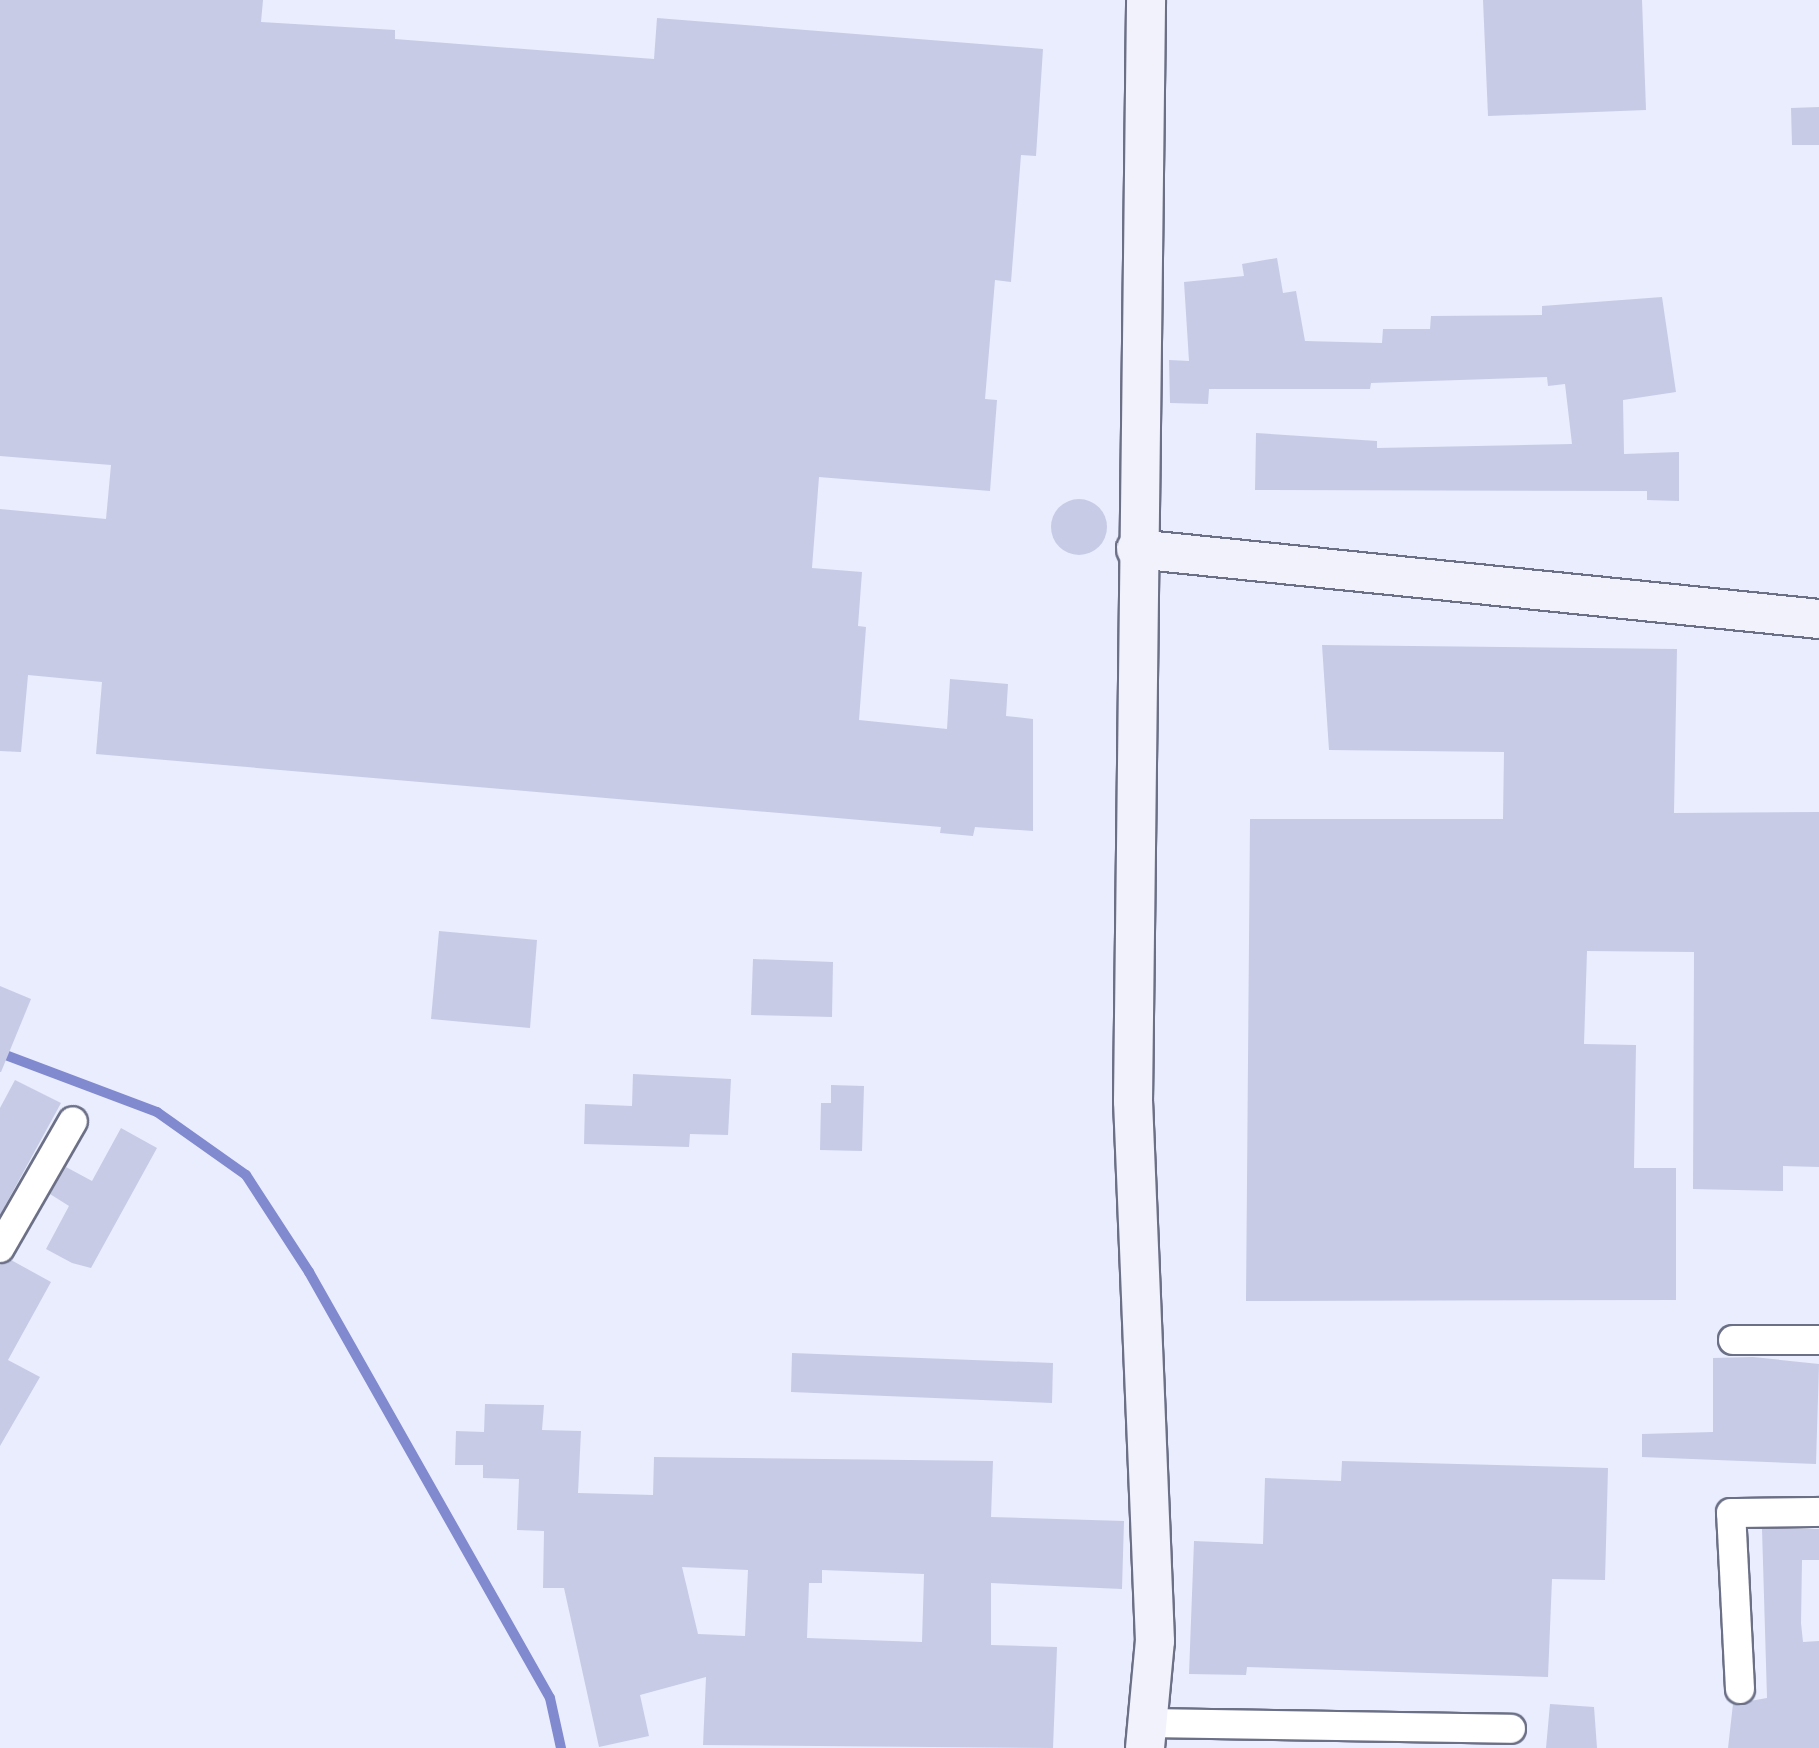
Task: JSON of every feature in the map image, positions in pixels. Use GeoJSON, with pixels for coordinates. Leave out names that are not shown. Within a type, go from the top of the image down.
{"type":"FeatureCollection","features":[{"type":"Feature","properties":{"kind":"street"},"geometry":{"type":"LineString","coordinates":[[1146,0],[1136,549],[1133,1101],[1155,1641],[1146,1736],[1360,1737],[1510,1729]]}},
{"type":"Feature","properties":{"kind":"street"},"geometry":{"type":"LineString","coordinates":[[1136,549],[1819,619]]}},
{"type":"Feature","properties":{"kind":"street"},"geometry":{"type":"LineString","coordinates":[[0,1248],[73,1121]]}},
{"type":"Feature","properties":{"kind":"street"},"geometry":{"type":"LineString","coordinates":[[1733,1340],[1819,1340]]}},
{"type":"Feature","properties":{"kind":"street"},"geometry":{"type":"LineString","coordinates":[[1740,1689],[1731,1513],[1819,1512]]}},
{"type":"Feature","properties":{"kind":"building"},"geometry":{"type":"Polygon","coordinates":[[[0,0],[263,0],[261,22],[395,30],[395,39],[654,59],[657,18],[1043,49],[1036,156],[1021,155],[1011,282],[995,280],[985,399],[997,400],[990,491],[819,477],[812,568],[862,572],[858,626],[866,627],[859,720],[947,729],[950,679],[1008,684],[1006,716],[1033,719],[1033,831],[975,827],[973,836],[940,833],[941,827],[96,754],[102,682],[28,675],[21,752],[0,751],[0,509],[106,519],[111,465],[0,456],[0,0]]]}},
{"type":"Feature","properties":{"kind":"building"},"geometry":{"type":"Polygon","coordinates":[[[1483,0],[1642,0],[1646,110],[1488,116],[1483,0]]]}},
{"type":"Feature","properties":{"kind":"building"},"geometry":{"type":"Polygon","coordinates":[[[1819,107],[1819,145],[1792,145],[1791,108],[1819,107]]]}},
{"type":"Feature","properties":{"kind":"building"},"geometry":{"type":"Polygon","coordinates":[[[1277,258],[1283,293],[1296,291],[1305,341],[1382,343],[1383,329],[1430,329],[1431,316],[1542,315],[1542,306],[1662,297],[1676,392],[1623,400],[1624,454],[1679,452],[1679,501],[1647,500],[1647,491],[1255,490],[1256,433],[1377,441],[1377,448],[1572,444],[1565,384],[1548,386],[1547,377],[1371,383],[1370,389],[1209,389],[1208,404],[1170,403],[1169,360],[1189,361],[1184,282],[1244,276],[1242,264],[1277,258]]]}},
{"type":"Feature","properties":{"kind":"building"},"geometry":{"type":"Polygon","coordinates":[[[1073,499],[1085,499],[1099,507],[1107,521],[1105,538],[1099,547],[1085,555],[1073,555],[1056,543],[1051,533],[1051,521],[1063,504],[1073,499]]]}},
{"type":"Feature","properties":{"kind":"building"},"geometry":{"type":"Polygon","coordinates":[[[1322,645],[1677,649],[1674,813],[1819,812],[1819,1167],[1783,1166],[1783,1191],[1693,1189],[1694,952],[1587,951],[1584,1044],[1636,1045],[1634,1168],[1676,1168],[1676,1300],[1246,1301],[1250,819],[1503,819],[1504,752],[1329,750],[1322,645]]]}},
{"type":"Feature","properties":{"kind":"building"},"geometry":{"type":"Polygon","coordinates":[[[439,931],[537,940],[530,1028],[431,1019],[439,931]]]}},
{"type":"Feature","properties":{"kind":"building"},"geometry":{"type":"Polygon","coordinates":[[[753,959],[833,962],[832,1017],[751,1015],[753,959]]]}},
{"type":"Feature","properties":{"kind":"building"},"geometry":{"type":"Polygon","coordinates":[[[0,986],[31,999],[1,1072],[0,1072],[0,986]]]}},
{"type":"Feature","properties":{"kind":"building"},"geometry":{"type":"Polygon","coordinates":[[[633,1074],[731,1079],[728,1135],[690,1134],[689,1147],[584,1144],[585,1104],[632,1106],[633,1074]]]}},
{"type":"Feature","properties":{"kind":"building"},"geometry":{"type":"Polygon","coordinates":[[[15,1080],[61,1103],[0,1215],[0,1108],[15,1080]]]}},
{"type":"Feature","properties":{"kind":"building"},"geometry":{"type":"Polygon","coordinates":[[[831,1085],[864,1086],[862,1151],[820,1150],[821,1103],[831,1103],[831,1085]]]}},
{"type":"Feature","properties":{"kind":"building"},"geometry":{"type":"Polygon","coordinates":[[[121,1128],[157,1148],[91,1268],[72,1263],[46,1249],[69,1206],[50,1194],[66,1167],[92,1181],[121,1128]]]}},
{"type":"Feature","properties":{"kind":"building"},"geometry":{"type":"Polygon","coordinates":[[[11,1260],[51,1282],[8,1360],[40,1377],[0,1446],[0,1265],[11,1260]]]}},
{"type":"Feature","properties":{"kind":"building"},"geometry":{"type":"Polygon","coordinates":[[[792,1353],[1053,1363],[1052,1403],[791,1392],[792,1353]]]}},
{"type":"Feature","properties":{"kind":"building"},"geometry":{"type":"Polygon","coordinates":[[[1753,1357],[1819,1364],[1816,1464],[1642,1457],[1642,1434],[1713,1432],[1713,1358],[1753,1357]]]}},
{"type":"Feature","properties":{"kind":"building"},"geometry":{"type":"Polygon","coordinates":[[[485,1404],[544,1405],[542,1430],[581,1431],[578,1493],[653,1495],[654,1457],[993,1461],[991,1517],[1124,1521],[1122,1589],[991,1583],[991,1645],[1057,1647],[1053,1748],[703,1745],[706,1677],[640,1695],[649,1736],[599,1747],[564,1588],[543,1588],[544,1531],[517,1530],[519,1479],[483,1478],[483,1465],[455,1465],[456,1431],[484,1432],[485,1404]],[[682,1567],[698,1634],[745,1636],[748,1570],[682,1567]],[[822,1570],[822,1583],[809,1583],[807,1638],[922,1642],[924,1574],[822,1570]]]}},
{"type":"Feature","properties":{"kind":"building"},"geometry":{"type":"Polygon","coordinates":[[[1342,1461],[1608,1468],[1605,1580],[1552,1579],[1548,1677],[1247,1667],[1246,1675],[1189,1674],[1194,1541],[1263,1544],[1265,1478],[1341,1481],[1342,1461]]]}},
{"type":"Feature","properties":{"kind":"building"},"geometry":{"type":"Polygon","coordinates":[[[1762,1529],[1819,1529],[1819,1560],[1802,1560],[1801,1623],[1803,1642],[1819,1641],[1819,1748],[1728,1748],[1733,1704],[1767,1698],[1762,1529]]]}},
{"type":"Feature","properties":{"kind":"building"},"geometry":{"type":"Polygon","coordinates":[[[1550,1704],[1594,1707],[1597,1748],[1546,1748],[1550,1704]]]}},
{"type":"Feature","properties":{"kind":"waterway"},"geometry":{"type":"LineString","coordinates":[[0,1053],[157,1112],[246,1175],[309,1272],[550,1698],[561,1748]]}}]}
